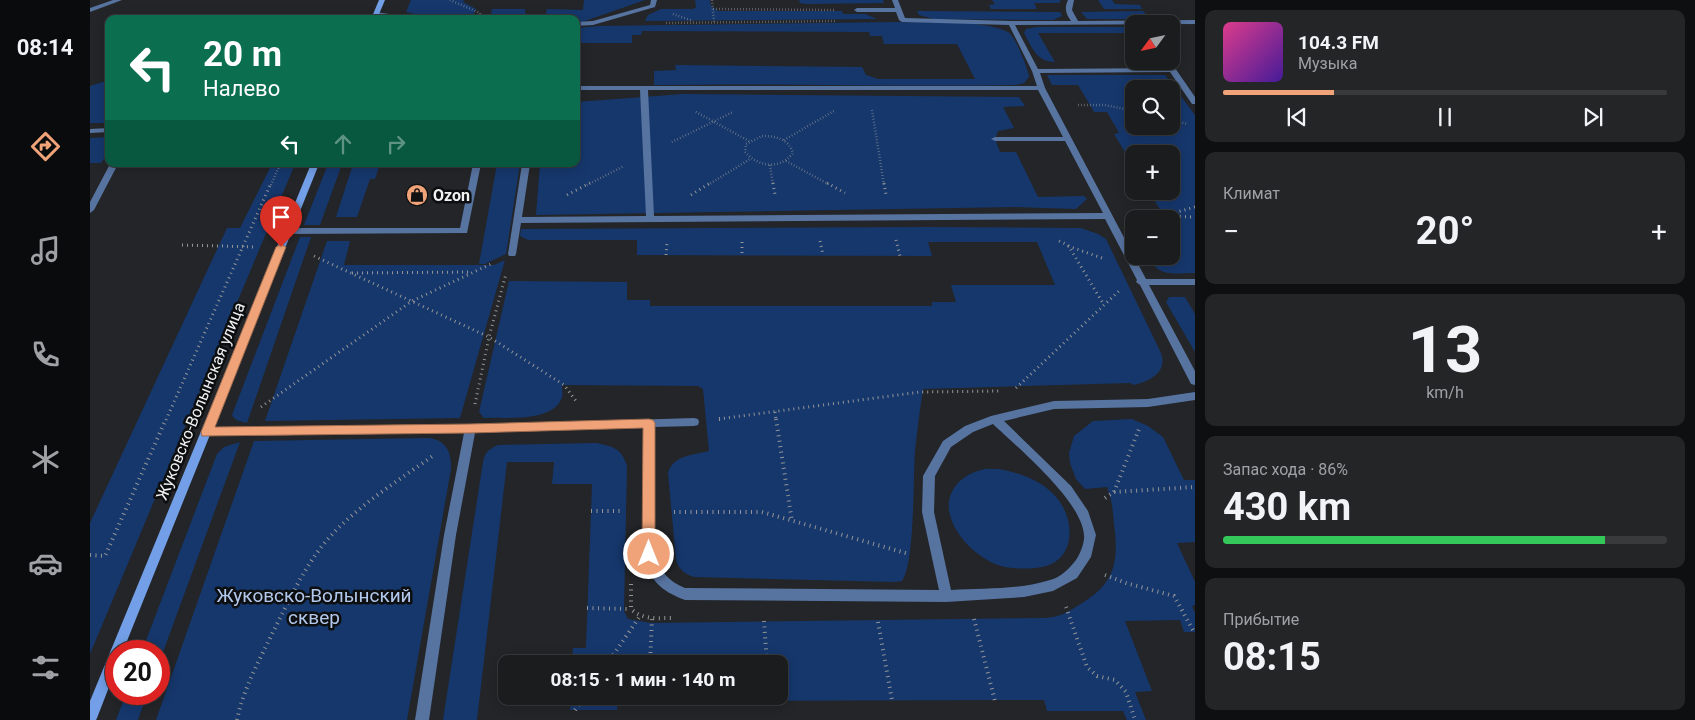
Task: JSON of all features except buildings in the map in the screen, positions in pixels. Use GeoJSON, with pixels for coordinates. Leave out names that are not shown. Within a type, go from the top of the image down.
{"type":"FeatureCollection","features":[{"type":"Feature","properties":{"kind":"main road"},"geometry":{"type":"LineString","coordinates":[[375,15],[382,0]]}},
{"type":"Feature","properties":{"kind":"main road","name":"Жуковско-Волынская улица"},"geometry":{"type":"LineString","coordinates":[[122,640],[314,167]]}},
{"type":"Feature","properties":{"kind":"main road","name":"Жуковско-Волынская улица"},"geometry":{"type":"LineString","coordinates":[[90,718],[105,681]]}},
{"type":"Feature","properties":{"kind":"lane"},"geometry":{"type":"LineString","coordinates":[[90,10],[119,0]]}},
{"type":"Feature","properties":{"kind":"lane"},"geometry":{"type":"LineString","coordinates":[[580,24],[593,23],[652,6],[654,0]]}},
{"type":"Feature","properties":{"kind":"lane"},"geometry":{"type":"LineString","coordinates":[[895,0],[902,20],[1011,23],[1195,22]]}},
{"type":"Feature","properties":{"kind":"lane"},"geometry":{"type":"LineString","coordinates":[[1071,0],[1069,13],[1076,23]]}},
{"type":"Feature","properties":{"kind":"lane"},"geometry":{"type":"LineString","coordinates":[[857,10],[899,10]]}},
{"type":"Feature","properties":{"kind":"lane"},"geometry":{"type":"LineString","coordinates":[[1011,23],[1036,71],[1041,88],[1141,282],[1195,381]]}},
{"type":"Feature","properties":{"kind":"lane"},"geometry":{"type":"LineString","coordinates":[[1036,71],[1172,70],[1192,94],[1195,102]]}},
{"type":"Feature","properties":{"kind":"lane"},"geometry":{"type":"LineString","coordinates":[[580,88],[1041,88]]}},
{"type":"Feature","properties":{"kind":"lane"},"geometry":{"type":"LineString","coordinates":[[644,88],[650,219]]}},
{"type":"Feature","properties":{"kind":"lane"},"geometry":{"type":"LineString","coordinates":[[90,131],[105,130]]}},
{"type":"Feature","properties":{"kind":"lane"},"geometry":{"type":"LineString","coordinates":[[995,139],[1067,138]]}},
{"type":"Feature","properties":{"kind":"lane"},"geometry":{"type":"LineString","coordinates":[[90,210],[112,167]]}},
{"type":"Feature","properties":{"kind":"lane"},"geometry":{"type":"LineString","coordinates":[[287,231],[464,232],[476,167]]}},
{"type":"Feature","properties":{"kind":"lane"},"geometry":{"type":"LineString","coordinates":[[512,254],[526,167]]}},
{"type":"Feature","properties":{"kind":"lane"},"geometry":{"type":"LineString","coordinates":[[517,220],[1107,216]]}},
{"type":"Feature","properties":{"kind":"lane"},"geometry":{"type":"LineString","coordinates":[[1141,282],[1195,282]]}},
{"type":"Feature","properties":{"kind":"lane"},"geometry":{"type":"LineString","coordinates":[[946,596],[928,512],[929,476],[947,444],[969,429],[995,419],[1054,405],[1148,404],[1195,396]]}},
{"type":"Feature","properties":{"kind":"lane"},"geometry":{"type":"LineString","coordinates":[[649,423],[649,554],[654,573],[667,588],[685,594],[946,596],[1024,590],[1053,585],[1073,574],[1085,557],[1090,534],[1082,511],[1067,489],[995,419]]}},
{"type":"Feature","properties":{"kind":"lane"},"geometry":{"type":"LineString","coordinates":[[207,432],[470,429],[694,422]]}},
{"type":"Feature","properties":{"kind":"lane"},"geometry":{"type":"LineString","coordinates":[[422,720],[450,535],[470,429]]}},
{"type":"Feature","properties":{"kind":"path"},"geometry":{"type":"LineString","coordinates":[[450,0],[480,13],[480,15]]}},
{"type":"Feature","properties":{"kind":"path"},"geometry":{"type":"LineString","coordinates":[[712,0],[714,22]]}},
{"type":"Feature","properties":{"kind":"path"},"geometry":{"type":"LineString","coordinates":[[713,9],[857,10]]}},
{"type":"Feature","properties":{"kind":"path"},"geometry":{"type":"LineString","coordinates":[[660,23],[843,21]]}},
{"type":"Feature","properties":{"kind":"path"},"geometry":{"type":"LineString","coordinates":[[868,88],[890,218]]}},
{"type":"Feature","properties":{"kind":"path"},"geometry":{"type":"LineString","coordinates":[[1050,104],[1106,105],[1125,110]]}},
{"type":"Feature","properties":{"kind":"path"},"geometry":{"type":"LineString","coordinates":[[1180,122],[1195,126]]}},
{"type":"Feature","properties":{"kind":"path"},"geometry":{"type":"LineString","coordinates":[[769,136],[784,140],[792,148],[793,153],[786,161],[770,165],[751,159],[745,152],[746,144],[755,138],[769,136]]}},
{"type":"Feature","properties":{"kind":"path"},"geometry":{"type":"LineString","coordinates":[[650,219],[751,159]]}},
{"type":"Feature","properties":{"kind":"path"},"geometry":{"type":"LineString","coordinates":[[786,161],[847,194]]}},
{"type":"Feature","properties":{"kind":"path"},"geometry":{"type":"LineString","coordinates":[[770,165],[778,218]]}},
{"type":"Feature","properties":{"kind":"path"},"geometry":{"type":"LineString","coordinates":[[90,556],[105,556],[279,167]]}},
{"type":"Feature","properties":{"kind":"path"},"geometry":{"type":"LineString","coordinates":[[1180,211],[1195,207]]}},
{"type":"Feature","properties":{"kind":"path"},"geometry":{"type":"LineString","coordinates":[[1107,216],[1125,216]]}},
{"type":"Feature","properties":{"kind":"path"},"geometry":{"type":"LineString","coordinates":[[1180,216],[1195,217]]}},
{"type":"Feature","properties":{"kind":"path"},"geometry":{"type":"LineString","coordinates":[[1052,237],[1068,245],[1104,304]]}},
{"type":"Feature","properties":{"kind":"path"},"geometry":{"type":"LineString","coordinates":[[182,245],[281,247]]}},
{"type":"Feature","properties":{"kind":"path"},"geometry":{"type":"LineString","coordinates":[[258,409],[412,301],[512,254]]}},
{"type":"Feature","properties":{"kind":"path"},"geometry":{"type":"LineString","coordinates":[[470,429],[489,337],[512,254]]}},
{"type":"Feature","properties":{"kind":"path"},"geometry":{"type":"LineString","coordinates":[[314,256],[489,337],[564,385]]}},
{"type":"Feature","properties":{"kind":"path"},"geometry":{"type":"LineString","coordinates":[[350,273],[474,272]]}},
{"type":"Feature","properties":{"kind":"path"},"geometry":{"type":"LineString","coordinates":[[1023,390],[1014,390],[1128,283],[1141,282]]}},
{"type":"Feature","properties":{"kind":"path"},"geometry":{"type":"LineString","coordinates":[[694,422],[920,392],[1004,390]]}},
{"type":"Feature","properties":{"kind":"path"},"geometry":{"type":"LineString","coordinates":[[1114,492],[1148,404]]}},
{"type":"Feature","properties":{"kind":"path"},"geometry":{"type":"LineString","coordinates":[[775,412],[792,521]]}},
{"type":"Feature","properties":{"kind":"path"},"geometry":{"type":"LineString","coordinates":[[237,720],[250,680],[271,636],[316,556],[329,538],[374,498],[436,454],[468,443]]}},
{"type":"Feature","properties":{"kind":"path"},"geometry":{"type":"LineString","coordinates":[[1082,511],[1114,492],[1195,487]]}},
{"type":"Feature","properties":{"kind":"path"},"geometry":{"type":"LineString","coordinates":[[591,511],[762,512],[939,562]]}},
{"type":"Feature","properties":{"kind":"path"},"geometry":{"type":"LineString","coordinates":[[1099,581],[1105,575],[1108,567]]}},
{"type":"Feature","properties":{"kind":"path"},"geometry":{"type":"LineString","coordinates":[[1105,575],[1126,584],[1174,596],[1194,632]]}},
{"type":"Feature","properties":{"kind":"path"},"geometry":{"type":"LineString","coordinates":[[631,580],[631,609]]}},
{"type":"Feature","properties":{"kind":"path"},"geometry":{"type":"LineString","coordinates":[[1058,608],[1073,602]]}},
{"type":"Feature","properties":{"kind":"path"},"geometry":{"type":"LineString","coordinates":[[1066,606],[1087,667],[1098,676],[1115,680],[1126,692],[1135,720]]}},
{"type":"Feature","properties":{"kind":"path"},"geometry":{"type":"LineString","coordinates":[[587,608],[631,609],[640,616],[680,618]]}},
{"type":"Feature","properties":{"kind":"path"},"geometry":{"type":"LineString","coordinates":[[613,655],[640,616]]}},
{"type":"Feature","properties":{"kind":"path"},"geometry":{"type":"LineString","coordinates":[[877,616],[892,700]]}},
{"type":"Feature","properties":{"kind":"path"},"geometry":{"type":"LineString","coordinates":[[967,616],[982,616]]}},
{"type":"Feature","properties":{"kind":"path"},"geometry":{"type":"LineString","coordinates":[[974,616],[995,701]]}},
{"type":"Feature","properties":{"kind":"path"},"geometry":{"type":"LineString","coordinates":[[650,655],[652,618]]}},
{"type":"Feature","properties":{"kind":"path"},"geometry":{"type":"LineString","coordinates":[[767,655],[764,618],[773,618]]}},
{"type":"Feature","properties":{"kind":"path"},"geometry":{"type":"LineString","coordinates":[[575,710],[579,705]]}},
{"type":"Feature","properties":{"kind":"green space"},"geometry":{"type":"Polygon","coordinates":[[[411,0],[464,0],[463,2],[476,9],[474,15],[419,15],[406,12],[411,0]]]}},
{"type":"Feature","properties":{"kind":"green space"},"geometry":{"type":"Polygon","coordinates":[[[584,0],[645,0],[582,22],[580,22],[580,15],[545,15],[547,9],[583,10],[584,0]]]}},
{"type":"Feature","properties":{"kind":"green space"},"geometry":{"type":"Polygon","coordinates":[[[695,0],[710,0],[711,6],[718,11],[842,11],[843,14],[865,14],[877,19],[645,21],[648,15],[661,9],[693,9],[696,7],[695,0]]]}},
{"type":"Feature","properties":{"kind":"green space"},"geometry":{"type":"Polygon","coordinates":[[[799,0],[883,0],[884,3],[806,4],[800,3],[799,0]]]}},
{"type":"Feature","properties":{"kind":"green space"},"geometry":{"type":"Polygon","coordinates":[[[992,0],[1061,0],[1059,3],[1034,3],[1037,9],[991,9],[989,5],[995,4],[992,0]]]}},
{"type":"Feature","properties":{"kind":"green space"},"geometry":{"type":"Polygon","coordinates":[[[1098,0],[1112,0],[1115,4],[1140,5],[1142,9],[1104,9],[1098,0]]]}},
{"type":"Feature","properties":{"kind":"green space"},"geometry":{"type":"Polygon","coordinates":[[[492,9],[525,9],[527,14],[527,15],[491,15],[492,9]]]}},
{"type":"Feature","properties":{"kind":"green space"},"geometry":{"type":"Polygon","coordinates":[[[917,11],[1060,12],[1062,16],[1053,20],[934,19],[919,15],[917,11]]]}},
{"type":"Feature","properties":{"kind":"green space"},"geometry":{"type":"Polygon","coordinates":[[[1143,11],[1147,15],[1125,15],[1125,19],[1087,19],[1081,12],[1143,11]]]}},
{"type":"Feature","properties":{"kind":"green space"},"geometry":{"type":"Polygon","coordinates":[[[899,22],[971,24],[998,28],[1008,32],[1021,53],[1029,77],[1024,83],[1016,85],[654,85],[654,71],[676,70],[675,65],[862,67],[866,75],[878,79],[975,79],[957,44],[884,44],[882,36],[870,36],[869,32],[642,31],[641,35],[632,35],[632,43],[580,43],[580,28],[899,22]]]}},
{"type":"Feature","properties":{"kind":"green space"},"geometry":{"type":"Polygon","coordinates":[[[1037,27],[1125,27],[1125,33],[1038,33],[1055,62],[1043,59],[1035,53],[1024,33],[1026,29],[1037,27]]]}},
{"type":"Feature","properties":{"kind":"green space"},"geometry":{"type":"Polygon","coordinates":[[[1047,75],[1165,75],[1169,80],[1125,80],[1125,135],[1180,135],[1180,95],[1195,115],[1195,273],[1167,273],[1154,265],[1180,265],[1180,210],[1160,210],[1154,200],[1180,200],[1180,145],[1125,145],[1125,152],[1114,134],[1119,133],[1107,112],[1094,112],[1078,85],[1052,85],[1047,75]]]}},
{"type":"Feature","properties":{"kind":"green space"},"geometry":{"type":"Polygon","coordinates":[[[105,81],[105,123],[90,123],[90,86],[105,81]]]}},
{"type":"Feature","properties":{"kind":"green space"},"geometry":{"type":"Polygon","coordinates":[[[683,94],[1019,97],[1025,106],[1003,107],[1014,128],[998,131],[995,139],[1000,152],[1016,152],[1038,197],[1084,196],[1087,199],[1076,209],[1015,207],[536,215],[540,167],[580,167],[580,102],[683,94]]]}},
{"type":"Feature","properties":{"kind":"green space"},"geometry":{"type":"Polygon","coordinates":[[[105,137],[105,157],[101,163],[90,163],[90,138],[105,137]]]}},
{"type":"Feature","properties":{"kind":"green space"},"geometry":{"type":"Polygon","coordinates":[[[270,167],[294,167],[90,654],[90,523],[227,228],[240,228],[270,167]]]}},
{"type":"Feature","properties":{"kind":"green space"},"geometry":{"type":"Polygon","coordinates":[[[327,167],[341,167],[320,225],[304,225],[327,167]]]}},
{"type":"Feature","properties":{"kind":"green space"},"geometry":{"type":"Polygon","coordinates":[[[352,167],[379,167],[375,179],[370,179],[357,217],[336,217],[352,167]]]}},
{"type":"Feature","properties":{"kind":"green space"},"geometry":{"type":"Polygon","coordinates":[[[496,167],[520,167],[506,254],[485,264],[479,264],[496,167]]]}},
{"type":"Feature","properties":{"kind":"green space"},"geometry":{"type":"Polygon","coordinates":[[[1081,228],[1098,234],[1106,239],[1163,360],[1160,370],[1156,375],[1134,385],[1130,383],[923,389],[915,451],[911,539],[906,571],[902,581],[694,577],[683,571],[676,560],[668,473],[679,459],[709,451],[703,389],[698,386],[562,385],[562,397],[557,405],[539,415],[515,418],[484,418],[479,412],[509,281],[627,282],[627,300],[650,300],[650,306],[932,306],[932,302],[956,302],[951,285],[1055,285],[1037,242],[928,242],[932,256],[637,255],[637,240],[528,240],[520,236],[521,229],[1081,228]]]}},
{"type":"Feature","properties":{"kind":"green space"},"geometry":{"type":"Polygon","coordinates":[[[300,237],[311,237],[247,423],[240,421],[232,415],[300,237]]]}},
{"type":"Feature","properties":{"kind":"green space"},"geometry":{"type":"Polygon","coordinates":[[[327,241],[350,241],[344,265],[494,265],[505,260],[460,418],[265,421],[327,241]]]}},
{"type":"Feature","properties":{"kind":"green space"},"geometry":{"type":"Polygon","coordinates":[[[1169,297],[1185,297],[1195,314],[1195,352],[1166,302],[1169,297]]]}},
{"type":"Feature","properties":{"kind":"green space"},"geometry":{"type":"Polygon","coordinates":[[[1132,419],[1148,426],[1163,437],[1184,480],[1195,480],[1195,542],[1177,543],[1195,582],[1195,605],[1192,606],[1195,613],[1195,632],[1184,632],[1180,620],[1125,621],[1152,691],[1135,692],[1146,720],[1127,720],[1123,711],[1047,711],[1044,700],[788,701],[788,655],[573,655],[573,648],[586,648],[592,484],[552,484],[554,462],[507,462],[477,720],[443,720],[483,462],[488,451],[498,445],[597,443],[612,447],[622,455],[627,466],[624,611],[628,619],[651,623],[1044,618],[1063,614],[1091,597],[1107,580],[1115,561],[1113,510],[1107,487],[1085,489],[1076,479],[1070,463],[1069,453],[1074,436],[1093,421],[1132,419]]]}},
{"type":"Feature","properties":{"kind":"green space","name":"Жуковско-Волынский сквер"},"geometry":{"type":"Polygon","coordinates":[[[429,438],[440,441],[447,448],[451,469],[407,720],[156,720],[161,705],[170,705],[170,680],[254,441],[429,438]]]}},
{"type":"Feature","properties":{"kind":"green space"},"geometry":{"type":"Polygon","coordinates":[[[240,442],[167,640],[146,640],[217,454],[224,447],[240,442]]]}},
{"type":"Feature","properties":{"kind":"green space"},"geometry":{"type":"Polygon","coordinates":[[[999,469],[1022,475],[1044,486],[1056,497],[1063,507],[1068,518],[1069,541],[1065,551],[1058,560],[1035,568],[1021,569],[998,565],[976,552],[957,531],[951,519],[949,507],[951,494],[958,483],[968,475],[978,471],[999,469]]]}},
{"type":"Feature","properties":{"kind":"green space"},"geometry":{"type":"Polygon","coordinates":[[[122,705],[143,705],[138,720],[116,720],[122,705]]]}},
{"type":"Feature","properties":{"kind":"green space"},"geometry":{"type":"Polygon","coordinates":[[[570,705],[618,705],[617,710],[570,710],[570,705]]]}},
{"type":"Feature","properties":{"kind":"place","name":"Ozon"},"geometry":{"type":"Point","coordinates":[417,195]}},
{"type":"Feature","properties":{"kind":"route"},"geometry":{"type":"LineString","coordinates":[[281,247],[207,432],[470,429],[649,423],[649,554]]}}]}
